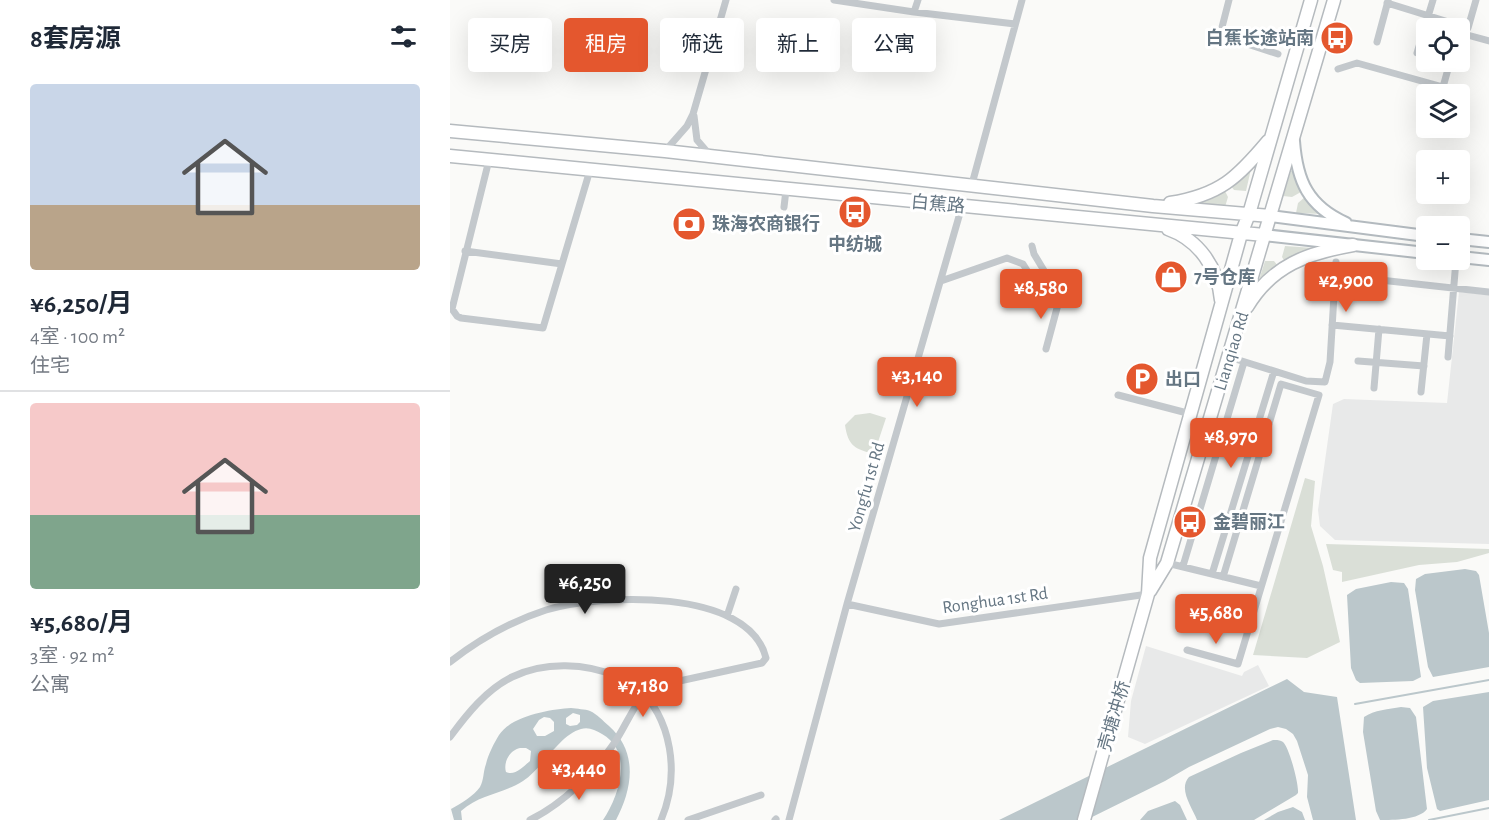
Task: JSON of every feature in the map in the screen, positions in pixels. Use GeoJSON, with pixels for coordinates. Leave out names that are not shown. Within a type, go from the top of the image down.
{"type":"FeatureCollection","features":[{"type":"Feature","properties":{"kind":"main road","name":"Lianqiao Rd"},"geometry":{"type":"LineString","coordinates":[[1143,612],[1148,594],[1150,558],[1241,234],[1249,214],[1311,0]]}},
{"type":"Feature","properties":{"kind":"main road","name":"Lianqiao Rd"},"geometry":{"type":"LineString","coordinates":[[1148,594],[1167,562],[1334,0]]}},
{"type":"Feature","properties":{"kind":"main road"},"geometry":{"type":"LineString","coordinates":[[1279,112],[1298,118]]}},
{"type":"Feature","properties":{"kind":"main road","name":"白蕉路"},"geometry":{"type":"LineString","coordinates":[[450,131],[711,156],[1153,206],[1270,216]]}},
{"type":"Feature","properties":{"kind":"main road"},"geometry":{"type":"LineString","coordinates":[[1293,135],[1297,164],[1306,193],[1328,212],[1355,227]]}},
{"type":"Feature","properties":{"kind":"main road"},"geometry":{"type":"LineString","coordinates":[[1153,206],[1214,191],[1241,173],[1271,138]]}},
{"type":"Feature","properties":{"kind":"main road","name":"白蕉路"},"geometry":{"type":"LineString","coordinates":[[450,156],[1264,235],[1416,252]]}},
{"type":"Feature","properties":{"kind":"main road"},"geometry":{"type":"LineString","coordinates":[[1112,220],[1115,201]]}},
{"type":"Feature","properties":{"kind":"main road"},"geometry":{"type":"LineString","coordinates":[[1270,216],[1416,235]]}},
{"type":"Feature","properties":{"kind":"main road"},"geometry":{"type":"LineString","coordinates":[[1154,225],[1173,231],[1190,240],[1198,248],[1216,278],[1222,307]]}},
{"type":"Feature","properties":{"kind":"main road"},"geometry":{"type":"LineString","coordinates":[[1470,240],[1489,242]]}},
{"type":"Feature","properties":{"kind":"main road"},"geometry":{"type":"LineString","coordinates":[[1240,318],[1261,287],[1286,265],[1317,253],[1353,245]]}},
{"type":"Feature","properties":{"kind":"main road"},"geometry":{"type":"LineString","coordinates":[[1470,258],[1489,260]]}},
{"type":"Feature","properties":{"kind":"main road"},"geometry":{"type":"LineString","coordinates":[[1214,334],[1234,340]]}},
{"type":"Feature","properties":{"kind":"main road","name":"壳塘冲桥"},"geometry":{"type":"LineString","coordinates":[[1084,820],[1143,612]]}},
{"type":"Feature","properties":{"kind":"street"},"geometry":{"type":"LineString","coordinates":[[665,152],[687,126],[693,114],[726,0]]}},
{"type":"Feature","properties":{"kind":"street"},"geometry":{"type":"LineString","coordinates":[[834,0],[1015,24]]}},
{"type":"Feature","properties":{"kind":"street"},"geometry":{"type":"LineString","coordinates":[[914,12],[918,0]]}},
{"type":"Feature","properties":{"kind":"street"},"geometry":{"type":"LineString","coordinates":[[972,184],[1022,0]]}},
{"type":"Feature","properties":{"kind":"street"},"geometry":{"type":"LineString","coordinates":[[1229,0],[1220,35],[1278,54]]}},
{"type":"Feature","properties":{"kind":"street"},"geometry":{"type":"LineString","coordinates":[[1427,18],[1433,0]]}},
{"type":"Feature","properties":{"kind":"street"},"geometry":{"type":"LineString","coordinates":[[1470,21],[1476,0]]}},
{"type":"Feature","properties":{"kind":"street"},"geometry":{"type":"LineString","coordinates":[[1377,42],[1388,1],[1435,18]]}},
{"type":"Feature","properties":{"kind":"street"},"geometry":{"type":"LineString","coordinates":[[1470,33],[1489,41]]}},
{"type":"Feature","properties":{"kind":"street"},"geometry":{"type":"LineString","coordinates":[[1338,69],[1357,63],[1443,87],[1447,72]]}},
{"type":"Feature","properties":{"kind":"street"},"geometry":{"type":"LineString","coordinates":[[693,114],[698,140],[702,148],[711,156]]}},
{"type":"Feature","properties":{"kind":"street"},"geometry":{"type":"LineString","coordinates":[[489,160],[452,304],[453,313],[461,318],[543,328],[590,170]]}},
{"type":"Feature","properties":{"kind":"street"},"geometry":{"type":"LineString","coordinates":[[784,207],[786,190]]}},
{"type":"Feature","properties":{"kind":"street","name":"Yongfu 1st Rd"},"geometry":{"type":"LineString","coordinates":[[789,820],[847,604],[962,206]]}},
{"type":"Feature","properties":{"kind":"street"},"geometry":{"type":"LineString","coordinates":[[1032,246],[1034,254],[1060,297],[1046,349]]}},
{"type":"Feature","properties":{"kind":"street"},"geometry":{"type":"LineString","coordinates":[[465,251],[562,264]]}},
{"type":"Feature","properties":{"kind":"street"},"geometry":{"type":"LineString","coordinates":[[941,281],[1007,258],[1023,264],[1036,285]]}},
{"type":"Feature","properties":{"kind":"street"},"geometry":{"type":"LineString","coordinates":[[1229,357],[1306,381],[1325,382],[1330,362],[1336,262]]}},
{"type":"Feature","properties":{"kind":"street"},"geometry":{"type":"LineString","coordinates":[[1448,357],[1455,270]]}},
{"type":"Feature","properties":{"kind":"street"},"geometry":{"type":"LineString","coordinates":[[1335,275],[1489,292]]}},
{"type":"Feature","properties":{"kind":"street"},"geometry":{"type":"LineString","coordinates":[[1332,325],[1450,336]]}},
{"type":"Feature","properties":{"kind":"street"},"geometry":{"type":"LineString","coordinates":[[1374,388],[1379,329]]}},
{"type":"Feature","properties":{"kind":"street"},"geometry":{"type":"LineString","coordinates":[[1421,392],[1427,334]]}},
{"type":"Feature","properties":{"kind":"street"},"geometry":{"type":"LineString","coordinates":[[1358,361],[1424,366]]}},
{"type":"Feature","properties":{"kind":"street"},"geometry":{"type":"LineString","coordinates":[[1183,566],[1244,362]]}},
{"type":"Feature","properties":{"kind":"street"},"geometry":{"type":"LineString","coordinates":[[1212,574],[1274,371]]}},
{"type":"Feature","properties":{"kind":"street"},"geometry":{"type":"LineString","coordinates":[[1187,650],[1238,664],[1319,395],[1281,384],[1223,577]]}},
{"type":"Feature","properties":{"kind":"street"},"geometry":{"type":"LineString","coordinates":[[1118,395],[1191,414]]}},
{"type":"Feature","properties":{"kind":"street"},"geometry":{"type":"LineString","coordinates":[[1167,562],[1261,586]]}},
{"type":"Feature","properties":{"kind":"street"},"geometry":{"type":"LineString","coordinates":[[727,616],[736,589]]}},
{"type":"Feature","properties":{"kind":"street","name":"Ronghua 1st Rd"},"geometry":{"type":"LineString","coordinates":[[847,604],[939,624],[1148,594]]}},
{"type":"Feature","properties":{"kind":"street"},"geometry":{"type":"LineString","coordinates":[[450,662],[505,627],[546,610],[591,601],[636,599],[682,602],[727,616],[750,632],[762,648],[765,661],[753,666],[652,687],[643,694],[606,753],[579,784],[558,802],[530,820]]}},
{"type":"Feature","properties":{"kind":"street"},"geometry":{"type":"LineString","coordinates":[[450,737],[476,704],[494,688],[513,676],[537,668],[563,665],[612,674],[634,683],[662,722],[669,744],[672,768],[669,792],[661,820]]}},
{"type":"Feature","properties":{"kind":"street"},"geometry":{"type":"LineString","coordinates":[[688,820],[760,795]]}},
{"type":"Feature","properties":{"kind":"shaded area"},"geometry":{"type":"Polygon","coordinates":[[[1249,168],[1251,169],[1246,191],[1234,190],[1231,186],[1249,168]]]}},
{"type":"Feature","properties":{"kind":"shaded area"},"geometry":{"type":"Polygon","coordinates":[[[1291,171],[1293,171],[1301,192],[1292,197],[1283,196],[1291,171]]]}},
{"type":"Feature","properties":{"kind":"shaded area"},"geometry":{"type":"Polygon","coordinates":[[[1225,191],[1228,197],[1225,207],[1197,204],[1197,201],[1225,191]]]}},
{"type":"Feature","properties":{"kind":"shaded area"},"geometry":{"type":"Polygon","coordinates":[[[1305,197],[1322,214],[1296,213],[1298,203],[1305,197]]]}},
{"type":"Feature","properties":{"kind":"shaded area"},"geometry":{"type":"Polygon","coordinates":[[[1285,246],[1314,248],[1314,250],[1285,262],[1282,257],[1285,246]]]}},
{"type":"Feature","properties":{"kind":"shaded area"},"geometry":{"type":"Polygon","coordinates":[[[1265,261],[1274,261],[1278,266],[1258,283],[1265,261]]]}},
{"type":"Feature","properties":{"kind":"shaded area"},"geometry":{"type":"Polygon","coordinates":[[[1459,292],[1489,295],[1489,544],[1335,540],[1320,526],[1318,510],[1333,404],[1344,399],[1447,403],[1459,292]]]}},
{"type":"Feature","properties":{"kind":"shaded area"},"geometry":{"type":"Polygon","coordinates":[[[870,413],[886,418],[874,454],[850,442],[845,425],[855,415],[870,413]]]}},
{"type":"Feature","properties":{"kind":"shaded area"},"geometry":{"type":"Polygon","coordinates":[[[1305,478],[1315,481],[1311,526],[1323,566],[1340,642],[1307,658],[1253,655],[1305,478]]]}},
{"type":"Feature","properties":{"kind":"shaded area"},"geometry":{"type":"Polygon","coordinates":[[[1326,544],[1489,549],[1489,553],[1457,562],[1419,565],[1342,582],[1342,572],[1333,570],[1326,544]]]}},
{"type":"Feature","properties":{"kind":"shaded area"},"geometry":{"type":"Polygon","coordinates":[[[1465,569],[1476,571],[1479,575],[1489,633],[1489,667],[1433,677],[1428,667],[1415,590],[1416,579],[1425,574],[1465,569]]]}},
{"type":"Feature","properties":{"kind":"shaded area"},"geometry":{"type":"Polygon","coordinates":[[[1391,582],[1404,583],[1408,589],[1421,677],[1413,681],[1360,683],[1356,680],[1351,668],[1347,595],[1356,589],[1391,582]]]}},
{"type":"Feature","properties":{"kind":"shaded area"},"geometry":{"type":"Polygon","coordinates":[[[1146,646],[1242,676],[1244,672],[1258,665],[1269,686],[1145,744],[1128,737],[1131,701],[1146,646]]]}},
{"type":"Feature","properties":{"kind":"shaded area"},"geometry":{"type":"Polygon","coordinates":[[[1287,679],[1304,692],[1337,697],[1356,820],[1313,820],[1307,797],[1308,775],[1297,741],[1293,734],[1278,727],[1189,767],[1086,820],[999,820],[1287,679]]]}},
{"type":"Feature","properties":{"kind":"shaded area"},"geometry":{"type":"Polygon","coordinates":[[[1489,692],[1489,800],[1440,811],[1437,809],[1427,768],[1423,707],[1433,701],[1489,692]]]}},
{"type":"Feature","properties":{"kind":"shaded area"},"geometry":{"type":"Polygon","coordinates":[[[1401,707],[1410,708],[1416,717],[1427,809],[1412,817],[1380,820],[1376,811],[1363,732],[1364,717],[1377,711],[1401,707]]]}},
{"type":"Feature","properties":{"kind":"shaded area"},"geometry":{"type":"Polygon","coordinates":[[[563,709],[593,712],[609,726],[625,747],[630,771],[629,783],[616,820],[603,820],[618,787],[621,763],[618,752],[612,742],[602,734],[587,728],[573,732],[565,738],[523,781],[468,805],[461,811],[462,820],[454,820],[451,809],[471,797],[480,787],[490,753],[505,728],[522,718],[563,709]],[[573,713],[566,718],[566,724],[570,726],[580,722],[580,715],[573,713]],[[544,717],[533,729],[537,736],[545,736],[554,731],[554,722],[550,718],[544,717]],[[526,748],[516,749],[506,761],[506,772],[516,772],[530,761],[531,751],[526,748]]]}},
{"type":"Feature","properties":{"kind":"shaded area"},"geometry":{"type":"Polygon","coordinates":[[[1273,740],[1282,741],[1288,751],[1298,793],[1254,820],[1197,820],[1185,792],[1189,777],[1273,740]]]}},
{"type":"Feature","properties":{"kind":"shaded area"},"geometry":{"type":"Polygon","coordinates":[[[1175,801],[1180,805],[1187,820],[1140,820],[1148,811],[1175,801]]]}},
{"type":"Feature","properties":{"kind":"shaded area"},"geometry":{"type":"Polygon","coordinates":[[[1293,807],[1302,812],[1305,820],[1264,820],[1278,812],[1293,807]]]}},
{"type":"Feature","properties":{"kind":"waterway"},"geometry":{"type":"LineString","coordinates":[[1355,704],[1489,680]]}},
{"type":"Feature","properties":{"kind":"waterway"},"geometry":{"type":"LineString","coordinates":[[1429,820],[1489,808]]}},
{"type":"Feature","properties":{"kind":"place","name":"白蕉长途站南"},"geometry":{"type":"Point","coordinates":[1337,38]}},
{"type":"Feature","properties":{"kind":"place","name":"中纺城"},"geometry":{"type":"Point","coordinates":[855,212]}},
{"type":"Feature","properties":{"kind":"place","name":"珠海农商银行"},"geometry":{"type":"Point","coordinates":[689,224]}},
{"type":"Feature","properties":{"kind":"place","name":"7号仓库"},"geometry":{"type":"Point","coordinates":[1171,277]}},
{"type":"Feature","properties":{"kind":"place","name":"出口"},"geometry":{"type":"Point","coordinates":[1142,379]}},
{"type":"Feature","properties":{"kind":"place","name":"金碧丽江"},"geometry":{"type":"Point","coordinates":[1190,522]}}]}
